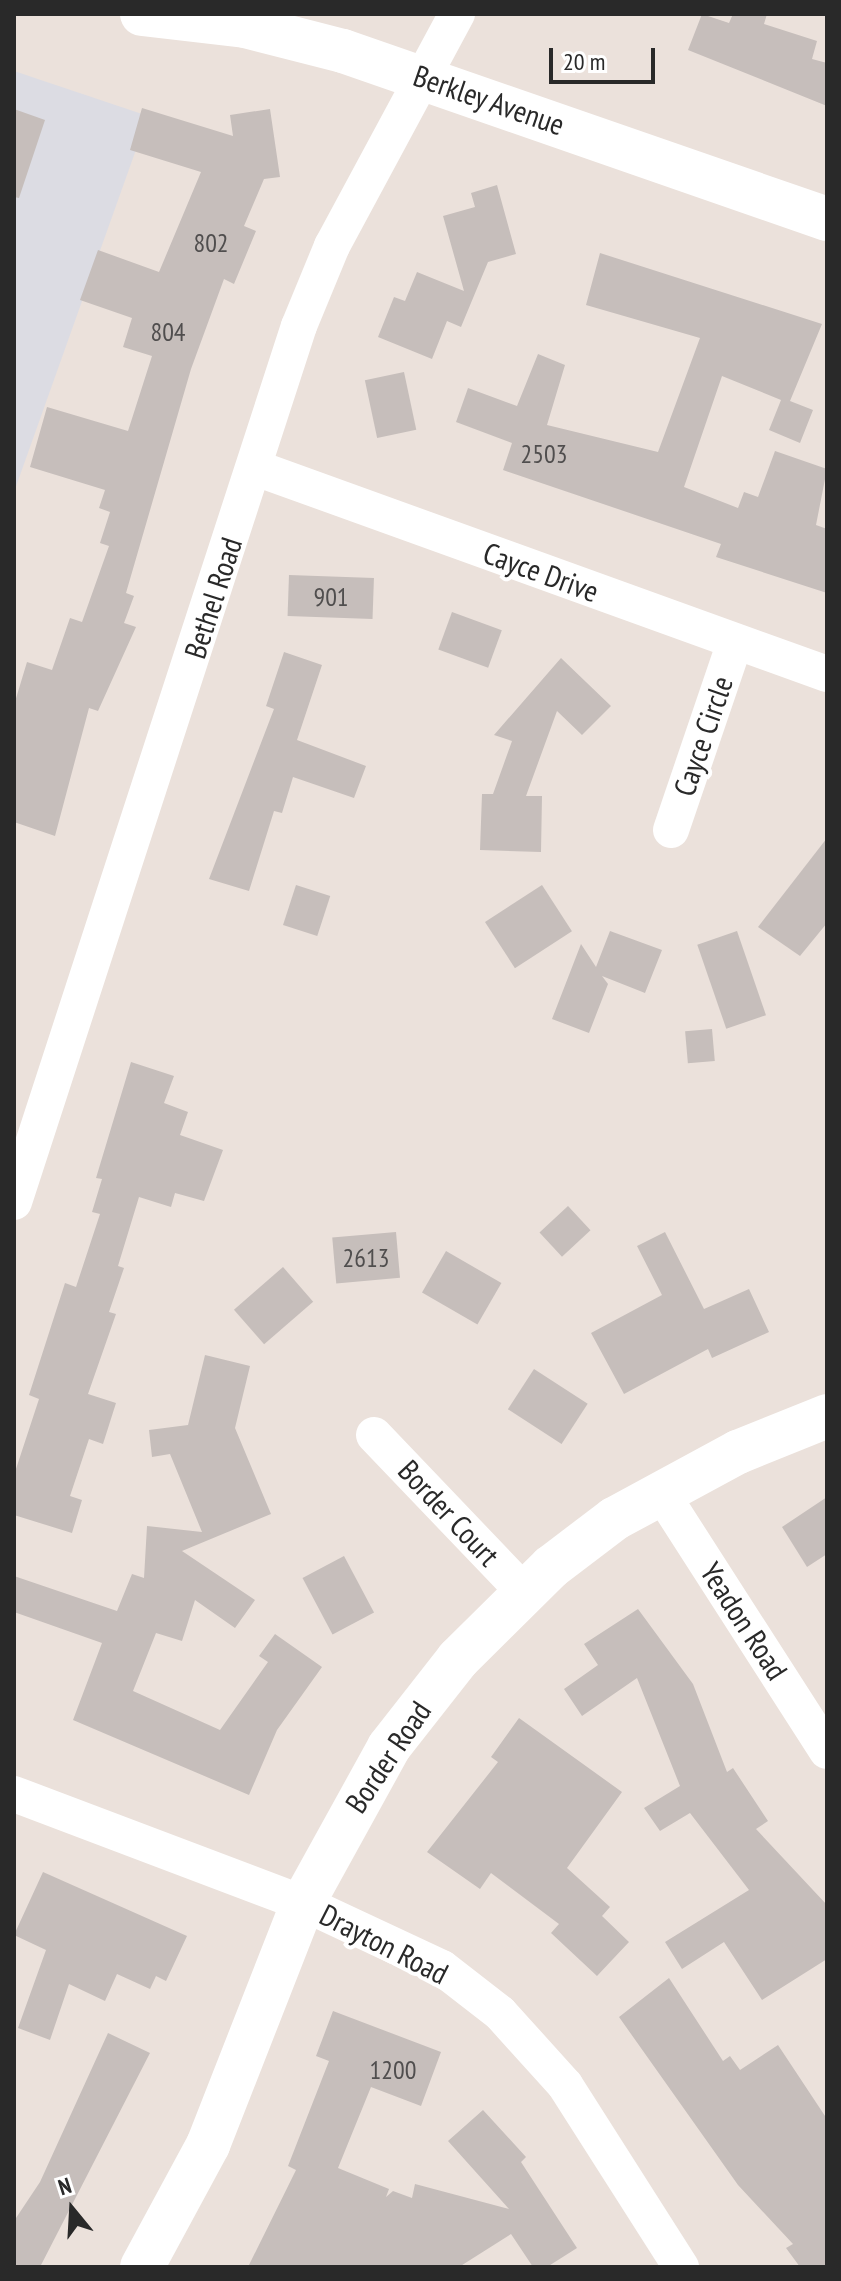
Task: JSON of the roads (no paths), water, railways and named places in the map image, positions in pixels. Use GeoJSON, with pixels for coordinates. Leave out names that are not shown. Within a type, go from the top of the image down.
{"type":"FeatureCollection","features":[{"type":"Feature","properties":{"kind":"street","name":"Berkley Avenue"},"geometry":{"type":"LineString","coordinates":[[142,14],[245,26],[423,76],[827,219]]}},
{"type":"Feature","properties":{"kind":"street","name":"Bethel Road"},"geometry":{"type":"LineString","coordinates":[[14,1202],[332,246],[457,14]]}},
{"type":"Feature","properties":{"kind":"street","name":"Cayce Drive"},"geometry":{"type":"LineString","coordinates":[[256,468],[827,674]]}},
{"type":"Feature","properties":{"kind":"street","name":"Cayce Circle"},"geometry":{"type":"LineString","coordinates":[[671,830],[735,642]]}},
{"type":"Feature","properties":{"kind":"street","name":"Border Road"},"geometry":{"type":"LineString","coordinates":[[142,2267],[208,2145],[303,1903],[389,1747],[524,1592],[660,1491],[827,1416]]}},
{"type":"Feature","properties":{"kind":"street","name":"Border Court"},"geometry":{"type":"LineString","coordinates":[[374,1435],[524,1592]]}},
{"type":"Feature","properties":{"kind":"street","name":"Yeadon Road"},"geometry":{"type":"LineString","coordinates":[[660,1491],[827,1751]]}},
{"type":"Feature","properties":{"kind":"street","name":"Drayton Road"},"geometry":{"type":"LineString","coordinates":[[14,1794],[303,1903],[442,1968],[500,2013],[565,2085],[681,2267]]}}]}
